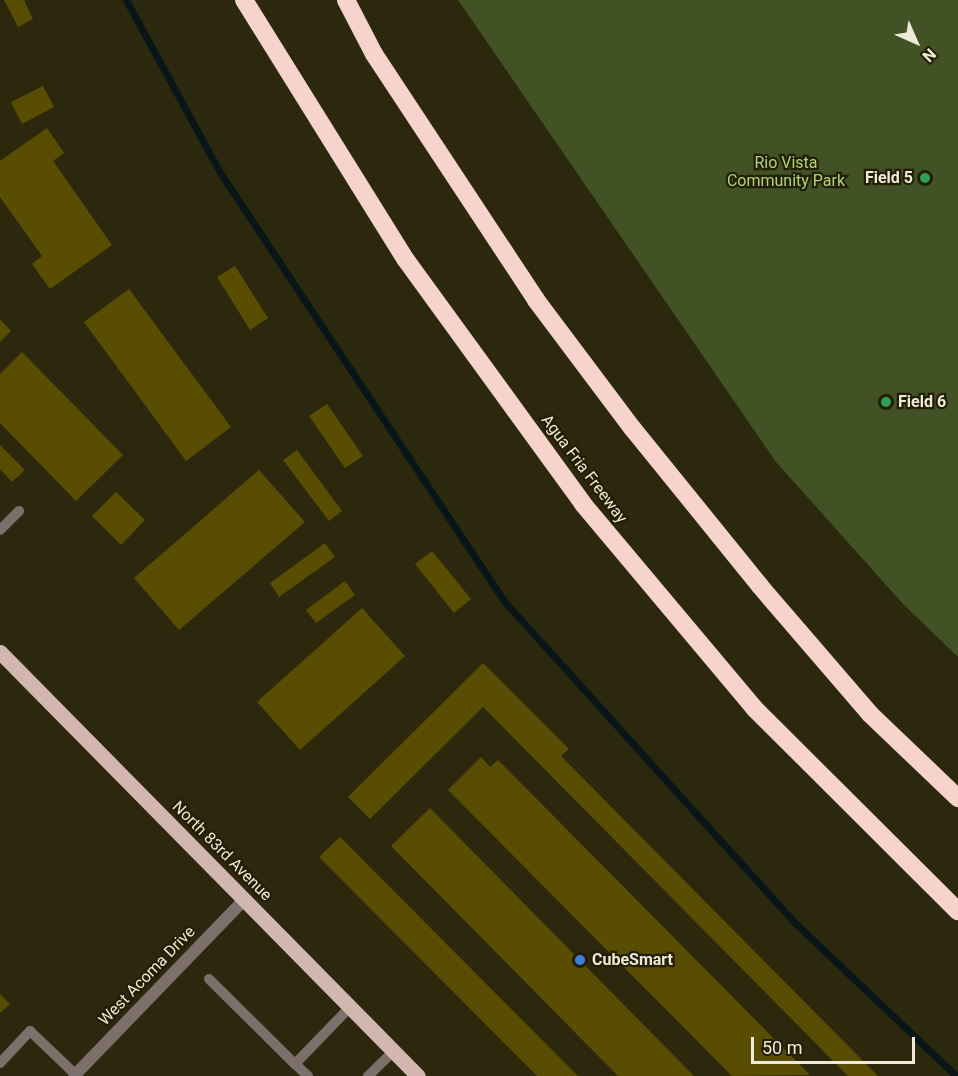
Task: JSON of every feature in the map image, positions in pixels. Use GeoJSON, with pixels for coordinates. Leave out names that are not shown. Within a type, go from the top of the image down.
{"type":"FeatureCollection","features":[{"type":"Feature","properties":{"kind":"highway","name":"Agua Fria Freeway"},"geometry":{"type":"LineString","coordinates":[[244,0],[406,260],[584,504],[754,708],[958,912]]}},
{"type":"Feature","properties":{"kind":"highway"},"geometry":{"type":"LineString","coordinates":[[346,0],[374,54],[536,300],[633,429],[760,586],[870,714],[958,798]]}},
{"type":"Feature","properties":{"kind":"main road","name":"North 83rd Avenue"},"geometry":{"type":"LineString","coordinates":[[0,652],[418,1076]]}},
{"type":"Feature","properties":{"kind":"street","name":"West Acoma Drive"},"geometry":{"type":"LineString","coordinates":[[75,1075],[245,899]]}},
{"type":"Feature","properties":{"kind":"lane"},"geometry":{"type":"LineString","coordinates":[[0,530],[19,511]]}},
{"type":"Feature","properties":{"kind":"lane"},"geometry":{"type":"LineString","coordinates":[[209,979],[308,1076]]}},
{"type":"Feature","properties":{"kind":"lane"},"geometry":{"type":"LineString","coordinates":[[295,1064],[350,1007]]}},
{"type":"Feature","properties":{"kind":"lane"},"geometry":{"type":"LineString","coordinates":[[0,1063],[30,1031],[75,1075]]}},
{"type":"Feature","properties":{"kind":"lane"},"geometry":{"type":"LineString","coordinates":[[368,1076],[394,1051]]}},
{"type":"Feature","properties":{"kind":"green space","name":"Rio Vista Community Park"},"geometry":{"type":"Polygon","coordinates":[[[458,0],[958,0],[958,657],[904,605],[776,462],[458,0]]]}},
{"type":"Feature","properties":{"kind":"building"},"geometry":{"type":"Polygon","coordinates":[[[4,0],[24,0],[33,19],[18,27],[4,0]]]}},
{"type":"Feature","properties":{"kind":"building"},"geometry":{"type":"Polygon","coordinates":[[[43,86],[54,107],[22,124],[11,102],[43,86]]]}},
{"type":"Feature","properties":{"kind":"building"},"geometry":{"type":"Polygon","coordinates":[[[47,128],[64,153],[53,161],[112,245],[50,289],[32,264],[42,256],[0,197],[0,161],[47,128]]]}},
{"type":"Feature","properties":{"kind":"building"},"geometry":{"type":"Polygon","coordinates":[[[235,266],[268,318],[250,330],[217,277],[235,266]]]}},
{"type":"Feature","properties":{"kind":"building"},"geometry":{"type":"Polygon","coordinates":[[[129,289],[231,427],[186,461],[84,322],[129,289]]]}},
{"type":"Feature","properties":{"kind":"building"},"geometry":{"type":"Polygon","coordinates":[[[0,319],[11,331],[0,342],[0,319]]]}},
{"type":"Feature","properties":{"kind":"building"},"geometry":{"type":"Polygon","coordinates":[[[22,352],[123,455],[76,501],[0,423],[0,374],[22,352]]]}},
{"type":"Feature","properties":{"kind":"building"},"geometry":{"type":"Polygon","coordinates":[[[327,404],[363,456],[345,468],[309,416],[327,404]]]}},
{"type":"Feature","properties":{"kind":"building"},"geometry":{"type":"Polygon","coordinates":[[[0,445],[25,470],[12,482],[0,469],[0,445]]]}},
{"type":"Feature","properties":{"kind":"building"},"geometry":{"type":"Polygon","coordinates":[[[297,450],[342,511],[329,521],[283,460],[297,450]]]}},
{"type":"Feature","properties":{"kind":"building"},"geometry":{"type":"Polygon","coordinates":[[[259,470],[305,522],[179,630],[134,578],[259,470]]]}},
{"type":"Feature","properties":{"kind":"building"},"geometry":{"type":"Polygon","coordinates":[[[116,492],[145,520],[121,545],[92,516],[116,492]]]}},
{"type":"Feature","properties":{"kind":"building"},"geometry":{"type":"Polygon","coordinates":[[[325,543],[335,557],[279,597],[270,583],[325,543]]]}},
{"type":"Feature","properties":{"kind":"building"},"geometry":{"type":"Polygon","coordinates":[[[432,551],[471,599],[454,613],[415,564],[432,551]]]}},
{"type":"Feature","properties":{"kind":"building"},"geometry":{"type":"Polygon","coordinates":[[[345,581],[355,595],[316,623],[306,610],[345,581]]]}},
{"type":"Feature","properties":{"kind":"building"},"geometry":{"type":"Polygon","coordinates":[[[362,608],[405,656],[300,750],[257,702],[362,608]]]}},
{"type":"Feature","properties":{"kind":"building"},"geometry":{"type":"Polygon","coordinates":[[[483,663],[569,749],[561,756],[878,1076],[848,1076],[483,707],[370,819],[348,797],[483,663]]]}},
{"type":"Feature","properties":{"kind":"building"},"geometry":{"type":"Polygon","coordinates":[[[481,757],[490,767],[498,760],[810,1075],[732,1076],[448,790],[481,757]]]}},
{"type":"Feature","properties":{"kind":"building"},"geometry":{"type":"Polygon","coordinates":[[[430,808],[694,1076],[618,1076],[391,846],[430,808]]]}},
{"type":"Feature","properties":{"kind":"building"},"geometry":{"type":"Polygon","coordinates":[[[340,837],[578,1076],[537,1076],[319,857],[340,837]]]}},
{"type":"Feature","properties":{"kind":"building"},"geometry":{"type":"Polygon","coordinates":[[[0,994],[10,1004],[0,1013],[0,994]]]}},
{"type":"Feature","properties":{"kind":"waterway"},"geometry":{"type":"LineString","coordinates":[[126,0],[221,174],[504,601],[794,922],[956,1076]]}},
{"type":"Feature","properties":{"kind":"place","name":"Field 5"},"geometry":{"type":"Point","coordinates":[925,178]}},
{"type":"Feature","properties":{"kind":"place","name":"Field 6"},"geometry":{"type":"Point","coordinates":[886,402]}},
{"type":"Feature","properties":{"kind":"place","name":"CubeSmart"},"geometry":{"type":"Point","coordinates":[580,960]}}]}
